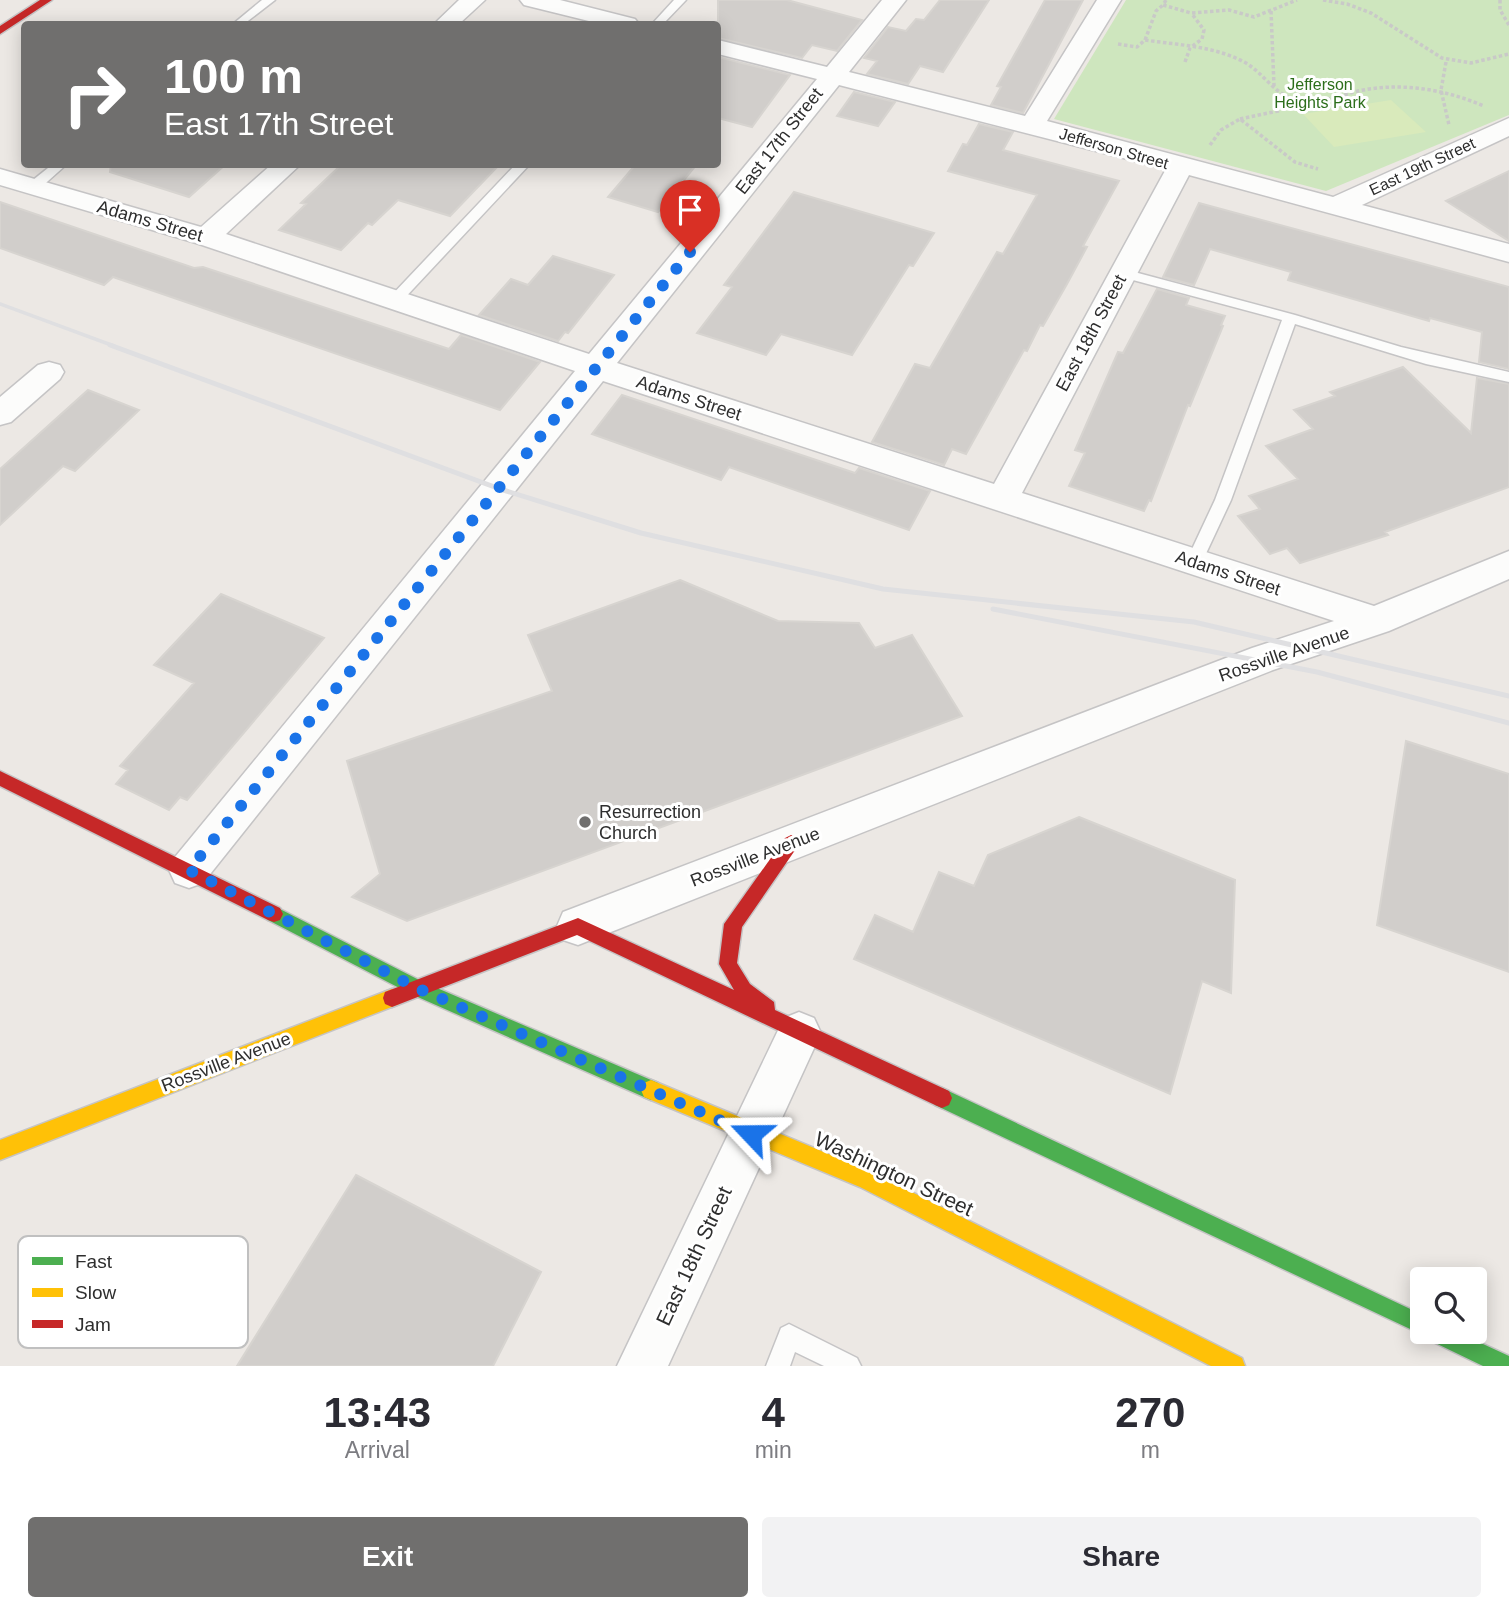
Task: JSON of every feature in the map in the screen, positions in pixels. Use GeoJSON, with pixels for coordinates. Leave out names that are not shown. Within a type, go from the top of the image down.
{"type":"FeatureCollection","features":[{"type":"Feature","properties":{"kind":"street"},"geometry":{"type":"LineString","coordinates":[[0,31],[47,0]]}},
{"type":"Feature","properties":{"kind":"street"},"geometry":{"type":"LineString","coordinates":[[449,21],[473,0]]}},
{"type":"Feature","properties":{"kind":"street"},"geometry":{"type":"LineString","coordinates":[[531,0],[615,21]]}},
{"type":"Feature","properties":{"kind":"street","name":"East 17th Street"},"geometry":{"type":"LineString","coordinates":[[189,870],[894,0]]}},
{"type":"Feature","properties":{"kind":"street"},"geometry":{"type":"LineString","coordinates":[[1032,125],[1110,0]]}},
{"type":"Feature","properties":{"kind":"street","name":"Jefferson Street"},"geometry":{"type":"LineString","coordinates":[[721,48],[1032,125],[1509,253]]}},
{"type":"Feature","properties":{"kind":"street","name":"East 19th Street"},"geometry":{"type":"LineString","coordinates":[[1335,207],[1501,118]]}},
{"type":"Feature","properties":{"kind":"street"},"geometry":{"type":"LineString","coordinates":[[206,237],[284,168]]}},
{"type":"Feature","properties":{"kind":"street","name":"East 18th Street"},"geometry":{"type":"LineString","coordinates":[[1002,499],[1124,273],[1190,169]]}},
{"type":"Feature","properties":{"kind":"street","name":"Adams Street"},"geometry":{"type":"LineString","coordinates":[[0,177],[206,237],[598,368],[1376,621]]}},
{"type":"Feature","properties":{"kind":"street"},"geometry":{"type":"LineString","coordinates":[[0,414],[49,372]]}},
{"type":"Feature","properties":{"kind":"street","name":"Rossville Avenue"},"geometry":{"type":"LineString","coordinates":[[0,1150],[1265,658],[1306,647],[1376,621],[1509,564]]}},
{"type":"Feature","properties":{"kind":"street","name":"Washington Street"},"geometry":{"type":"LineString","coordinates":[[0,778],[189,870],[417,988],[751,1134],[867,1180],[1234,1366]]}},
{"type":"Feature","properties":{"kind":"street"},"geometry":{"type":"LineString","coordinates":[[791,843],[733,924],[728,964],[744,990],[799,1033]]}},
{"type":"Feature","properties":{"kind":"street"},"geometry":{"type":"LineString","coordinates":[[578,926],[799,1033],[1410,1320]]}},
{"type":"Feature","properties":{"kind":"street","name":"East 18th Street"},"geometry":{"type":"LineString","coordinates":[[642,1366],[799,1033]]}},
{"type":"Feature","properties":{"kind":"street"},"geometry":{"type":"LineString","coordinates":[[1460,1344],[1507,1366]]}},
{"type":"Feature","properties":{"kind":"lane"},"geometry":{"type":"LineString","coordinates":[[242,21],[269,0]]}},
{"type":"Feature","properties":{"kind":"lane"},"geometry":{"type":"LineString","coordinates":[[660,21],[680,0]]}},
{"type":"Feature","properties":{"kind":"lane"},"geometry":{"type":"LineString","coordinates":[[33,187],[56,168]]}},
{"type":"Feature","properties":{"kind":"lane"},"geometry":{"type":"LineString","coordinates":[[395,300],[520,168]]}},
{"type":"Feature","properties":{"kind":"lane"},"geometry":{"type":"LineString","coordinates":[[1124,273],[1290,318],[1452,367],[1509,377]]}},
{"type":"Feature","properties":{"kind":"lane"},"geometry":{"type":"LineString","coordinates":[[1195,562],[1223,500],[1270,379],[1290,318]]}},
{"type":"Feature","properties":{"kind":"lane"},"geometry":{"type":"LineString","coordinates":[[778,1366],[789,1336],[849,1366]]}},
{"type":"Feature","properties":{"kind":"path"},"geometry":{"type":"LineString","coordinates":[[1087,37],[1137,47],[1145,40],[1156,10],[1166,0]]}},
{"type":"Feature","properties":{"kind":"path"},"geometry":{"type":"LineString","coordinates":[[1163,5],[1191,13],[1229,10],[1254,16],[1297,0]]}},
{"type":"Feature","properties":{"kind":"path"},"geometry":{"type":"LineString","coordinates":[[1323,0],[1364,10],[1385,21],[1409,42],[1446,62],[1480,64],[1509,54]]}},
{"type":"Feature","properties":{"kind":"path"},"geometry":{"type":"LineString","coordinates":[[1500,0],[1500,10],[1509,25]]}},
{"type":"Feature","properties":{"kind":"path"},"geometry":{"type":"LineString","coordinates":[[1271,11],[1274,87]]}},
{"type":"Feature","properties":{"kind":"path"},"geometry":{"type":"LineString","coordinates":[[1185,62],[1190,48],[1202,39],[1204,30],[1191,13]]}},
{"type":"Feature","properties":{"kind":"path"},"geometry":{"type":"LineString","coordinates":[[1145,40],[1223,52],[1247,63],[1293,100],[1315,102],[1362,90],[1417,87],[1441,90],[1501,118]]}},
{"type":"Feature","properties":{"kind":"path"},"geometry":{"type":"LineString","coordinates":[[1443,133],[1450,128],[1441,90],[1446,62]]}},
{"type":"Feature","properties":{"kind":"path"},"geometry":{"type":"LineString","coordinates":[[1190,169],[1221,130],[1240,119],[1278,111],[1293,100]]}},
{"type":"Feature","properties":{"kind":"path"},"geometry":{"type":"LineString","coordinates":[[1240,119],[1296,162],[1319,169]]}},
{"type":"Feature","properties":{"kind":"green space","name":"Jefferson Heights Park"},"geometry":{"type":"Polygon","coordinates":[[[1126,0],[1509,0],[1509,115],[1326,191],[1054,119],[1126,0]]]}},
{"type":"Feature","properties":{"kind":"green space"},"geometry":{"type":"Polygon","coordinates":[[[1391,100],[1426,132],[1334,147],[1303,114],[1391,100]]]}},
{"type":"Feature","properties":{"kind":"building"},"geometry":{"type":"Polygon","coordinates":[[[718,0],[787,0],[862,20],[837,51],[812,45],[802,58],[721,39],[721,21],[718,21],[718,0]]]}},
{"type":"Feature","properties":{"kind":"building"},"geometry":{"type":"Polygon","coordinates":[[[940,0],[989,0],[943,72],[920,66],[908,84],[867,74],[877,61],[864,58],[888,27],[906,31],[916,19],[924,20],[940,0]]]}},
{"type":"Feature","properties":{"kind":"building"},"geometry":{"type":"Polygon","coordinates":[[[1045,0],[1083,0],[1023,113],[991,105],[1001,87],[997,86],[1045,0]]]}},
{"type":"Feature","properties":{"kind":"building"},"geometry":{"type":"Polygon","coordinates":[[[721,58],[790,75],[752,127],[721,119],[721,58]]]}},
{"type":"Feature","properties":{"kind":"building"},"geometry":{"type":"Polygon","coordinates":[[[854,92],[895,102],[878,126],[837,116],[854,92]]]}},
{"type":"Feature","properties":{"kind":"building"},"geometry":{"type":"Polygon","coordinates":[[[979,124],[1013,132],[1003,150],[1119,181],[1083,246],[1087,247],[1067,284],[1043,326],[1040,325],[1027,351],[1024,350],[966,454],[952,449],[944,465],[872,442],[915,364],[930,368],[997,252],[1003,254],[1037,195],[948,171],[963,144],[967,145],[979,124]]]}},
{"type":"Feature","properties":{"kind":"building"},"geometry":{"type":"Polygon","coordinates":[[[110,168],[222,168],[189,197],[110,172],[110,168]]]}},
{"type":"Feature","properties":{"kind":"building"},"geometry":{"type":"Polygon","coordinates":[[[338,168],[496,168],[450,216],[398,200],[372,225],[368,223],[341,250],[279,230],[306,204],[301,203],[338,168]]]}},
{"type":"Feature","properties":{"kind":"building"},"geometry":{"type":"Polygon","coordinates":[[[633,168],[694,168],[658,212],[608,197],[633,168]]]}},
{"type":"Feature","properties":{"kind":"building"},"geometry":{"type":"Polygon","coordinates":[[[1509,171],[1509,241],[1446,201],[1509,171]]]}},
{"type":"Feature","properties":{"kind":"building"},"geometry":{"type":"Polygon","coordinates":[[[794,192],[934,233],[913,266],[909,265],[852,355],[781,334],[766,355],[697,333],[732,287],[724,285],[794,192]]]}},
{"type":"Feature","properties":{"kind":"building"},"geometry":{"type":"Polygon","coordinates":[[[0,202],[194,268],[203,267],[449,349],[461,335],[540,362],[500,410],[113,277],[104,285],[0,248],[0,202]]]}},
{"type":"Feature","properties":{"kind":"building"},"geometry":{"type":"Polygon","coordinates":[[[1199,203],[1509,287],[1509,369],[1479,362],[1482,332],[1430,318],[1429,321],[1288,280],[1291,272],[1210,249],[1194,285],[1163,277],[1199,203]]]}},
{"type":"Feature","properties":{"kind":"building"},"geometry":{"type":"Polygon","coordinates":[[[553,256],[614,275],[568,333],[565,332],[558,341],[479,315],[511,279],[528,285],[553,256]]]}},
{"type":"Feature","properties":{"kind":"building"},"geometry":{"type":"Polygon","coordinates":[[[1157,289],[1189,298],[1186,305],[1225,316],[1151,501],[1149,500],[1144,511],[1069,486],[1085,453],[1075,450],[1118,352],[1123,353],[1157,289]]]}},
{"type":"Feature","properties":{"kind":"building"},"geometry":{"type":"Polygon","coordinates":[[[1403,367],[1471,433],[1477,378],[1509,384],[1509,487],[1385,532],[1388,535],[1300,563],[1287,548],[1270,554],[1238,516],[1260,509],[1249,496],[1298,479],[1266,446],[1313,429],[1294,410],[1335,396],[1330,392],[1403,367]]]}},
{"type":"Feature","properties":{"kind":"building"},"geometry":{"type":"Polygon","coordinates":[[[88,390],[139,410],[75,471],[63,466],[0,525],[0,469],[88,390]]]}},
{"type":"Feature","properties":{"kind":"building"},"geometry":{"type":"Polygon","coordinates":[[[622,395],[855,473],[859,468],[930,491],[909,530],[729,467],[721,480],[592,434],[622,395]]]}},
{"type":"Feature","properties":{"kind":"building"},"geometry":{"type":"Polygon","coordinates":[[[680,580],[778,621],[859,623],[875,648],[912,635],[962,716],[407,921],[352,897],[380,874],[347,761],[552,691],[528,635],[680,580]]]}},
{"type":"Feature","properties":{"kind":"building"},"geometry":{"type":"Polygon","coordinates":[[[221,594],[324,638],[187,800],[180,797],[169,810],[116,784],[128,770],[120,766],[194,683],[154,665],[221,594]]]}},
{"type":"Feature","properties":{"kind":"building"},"geometry":{"type":"Polygon","coordinates":[[[1406,741],[1509,774],[1509,972],[1377,925],[1406,741]]]}},
{"type":"Feature","properties":{"kind":"building"},"geometry":{"type":"Polygon","coordinates":[[[1079,817],[1235,880],[1231,993],[1202,981],[1170,1094],[854,959],[875,915],[913,932],[939,872],[974,886],[988,855],[1079,817]]]}},
{"type":"Feature","properties":{"kind":"building"},"geometry":{"type":"Polygon","coordinates":[[[356,1175],[541,1272],[493,1366],[237,1366],[356,1175]]]}},
{"type":"Feature","properties":{"kind":"railway"},"geometry":{"type":"LineString","coordinates":[[0,304],[114,346]]}},
{"type":"Feature","properties":{"kind":"railway"},"geometry":{"type":"LineString","coordinates":[[110,345],[500,489],[641,533],[883,589],[1194,622],[1509,696]]}},
{"type":"Feature","properties":{"kind":"railway"},"geometry":{"type":"LineString","coordinates":[[993,609],[1317,672],[1509,723]]}},
{"type":"Feature","properties":{"kind":"traffic: fast"},"geometry":{"type":"LineString","coordinates":[[274,914],[417,988],[651,1090]]}},
{"type":"Feature","properties":{"kind":"traffic: fast"},"geometry":{"type":"LineString","coordinates":[[942,1098],[1410,1320]]}},
{"type":"Feature","properties":{"kind":"traffic: fast"},"geometry":{"type":"LineString","coordinates":[[1460,1344],[1507,1366]]}},
{"type":"Feature","properties":{"kind":"traffic: slow"},"geometry":{"type":"LineString","coordinates":[[0,1150],[392,998]]}},
{"type":"Feature","properties":{"kind":"traffic: slow"},"geometry":{"type":"LineString","coordinates":[[651,1090],[867,1180],[1234,1366]]}},
{"type":"Feature","properties":{"kind":"traffic: jam"},"geometry":{"type":"LineString","coordinates":[[0,31],[47,0]]}},
{"type":"Feature","properties":{"kind":"traffic: jam"},"geometry":{"type":"LineString","coordinates":[[0,778],[274,914]]}},
{"type":"Feature","properties":{"kind":"traffic: jam"},"geometry":{"type":"LineString","coordinates":[[767,1008],[744,990],[728,964],[733,924],[791,843]]}},
{"type":"Feature","properties":{"kind":"traffic: jam"},"geometry":{"type":"LineString","coordinates":[[392,998],[578,926],[942,1098]]}},
{"type":"Feature","properties":{"kind":"place","name":"Resurrection Church"},"geometry":{"type":"Point","coordinates":[585,822]}},
{"type":"Feature","properties":{"kind":"route"},"geometry":{"type":"LineString","coordinates":[[690,252],[189,870],[417,988],[751,1134]]}}]}
